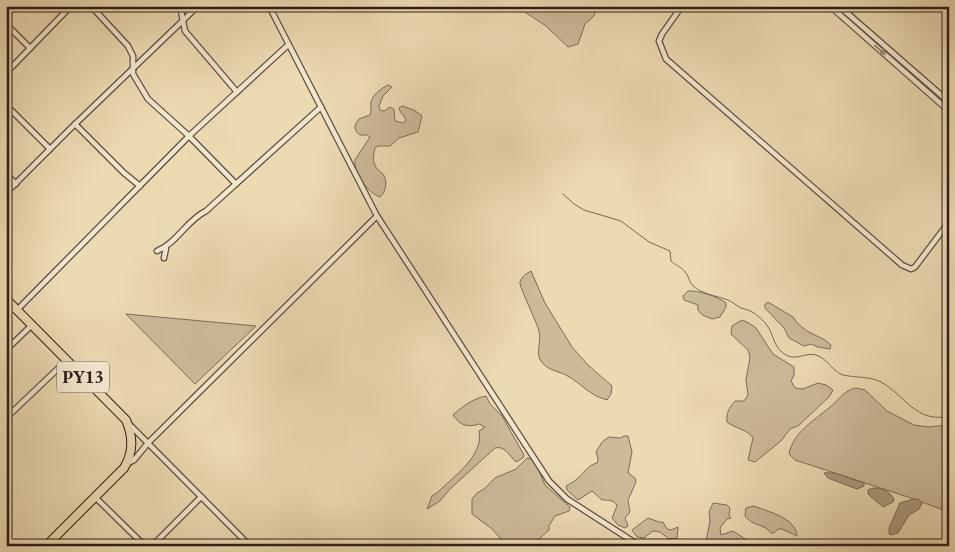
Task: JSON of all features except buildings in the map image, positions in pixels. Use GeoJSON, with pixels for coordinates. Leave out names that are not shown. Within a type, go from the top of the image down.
{"type":"FeatureCollection","features":[{"type":"Feature","properties":{"kind":"highway","name":"PY13"},"geometry":{"type":"LineString","coordinates":[[6,299],[126,420]]}},
{"type":"Feature","properties":{"kind":"highway"},"geometry":{"type":"LineString","coordinates":[[48,545],[127,464],[130,459],[131,440],[126,420]]}},
{"type":"Feature","properties":{"kind":"street"},"geometry":{"type":"LineString","coordinates":[[6,73],[72,6]]}},
{"type":"Feature","properties":{"kind":"street"},"geometry":{"type":"LineString","coordinates":[[91,6],[128,46],[133,56],[133,74],[148,99],[189,136],[236,184]]}},
{"type":"Feature","properties":{"kind":"street"},"geometry":{"type":"LineString","coordinates":[[180,6],[185,32],[237,92]]}},
{"type":"Feature","properties":{"kind":"street"},"geometry":{"type":"LineString","coordinates":[[6,193],[198,6]]}},
{"type":"Feature","properties":{"kind":"street"},"geometry":{"type":"LineString","coordinates":[[269,6],[377,216],[549,481],[567,499],[640,546]]}},
{"type":"Feature","properties":{"kind":"street"},"geometry":{"type":"LineString","coordinates":[[682,6],[659,41],[666,59],[902,265],[907,268],[915,267],[949,222]]}},
{"type":"Feature","properties":{"kind":"street"},"geometry":{"type":"LineString","coordinates":[[830,6],[949,110]]}},
{"type":"Feature","properties":{"kind":"street"},"geometry":{"type":"LineString","coordinates":[[839,6],[949,102]]}},
{"type":"Feature","properties":{"kind":"street"},"geometry":{"type":"LineString","coordinates":[[6,24],[30,48]]}},
{"type":"Feature","properties":{"kind":"street"},"geometry":{"type":"LineString","coordinates":[[17,310],[189,136],[288,44]]}},
{"type":"Feature","properties":{"kind":"street"},"geometry":{"type":"LineString","coordinates":[[6,105],[50,149]]}},
{"type":"Feature","properties":{"kind":"street"},"geometry":{"type":"LineString","coordinates":[[157,251],[166,248],[193,220],[206,211],[320,107]]}},
{"type":"Feature","properties":{"kind":"street"},"geometry":{"type":"LineString","coordinates":[[75,124],[124,173],[140,186]]}},
{"type":"Feature","properties":{"kind":"street"},"geometry":{"type":"LineString","coordinates":[[6,174],[16,184]]}},
{"type":"Feature","properties":{"kind":"street"},"geometry":{"type":"LineString","coordinates":[[127,464],[134,460],[148,443],[377,216]]}},
{"type":"Feature","properties":{"kind":"street"},"geometry":{"type":"LineString","coordinates":[[164,258],[166,248]]}},
{"type":"Feature","properties":{"kind":"street"},"geometry":{"type":"LineString","coordinates":[[6,350],[32,325]]}},
{"type":"Feature","properties":{"kind":"street"},"geometry":{"type":"LineString","coordinates":[[6,418],[66,360]]}},
{"type":"Feature","properties":{"kind":"street"},"geometry":{"type":"LineString","coordinates":[[126,420],[250,546]]}},
{"type":"Feature","properties":{"kind":"street"},"geometry":{"type":"LineString","coordinates":[[95,497],[145,546]]}},
{"type":"Feature","properties":{"kind":"street"},"geometry":{"type":"LineString","coordinates":[[152,546],[201,497]]}},
{"type":"Feature","properties":{"kind":"shaded area"},"geometry":{"type":"Polygon","coordinates":[[[516,6],[599,6],[593,17],[585,24],[578,44],[568,47],[546,26],[516,6]]]}},
{"type":"Feature","properties":{"kind":"shaded area"},"geometry":{"type":"Polygon","coordinates":[[[388,85],[392,87],[383,96],[379,106],[380,110],[384,111],[390,107],[394,109],[395,121],[403,123],[406,121],[405,117],[399,108],[402,106],[414,110],[422,116],[418,132],[399,138],[390,146],[378,146],[375,148],[374,163],[376,168],[385,177],[386,183],[384,192],[380,197],[370,191],[359,177],[355,160],[370,137],[360,135],[355,127],[359,119],[370,115],[373,97],[388,85]]]}},
{"type":"Feature","properties":{"kind":"shaded area"},"geometry":{"type":"Polygon","coordinates":[[[531,271],[545,303],[572,347],[588,365],[612,386],[611,394],[607,400],[595,395],[568,376],[548,368],[539,358],[539,331],[520,285],[523,277],[531,271]]]}},
{"type":"Feature","properties":{"kind":"shaded area"},"geometry":{"type":"Polygon","coordinates":[[[688,291],[708,294],[726,303],[726,307],[720,317],[712,319],[704,316],[698,311],[698,305],[684,300],[683,296],[688,291]]]}},
{"type":"Feature","properties":{"kind":"shaded area"},"geometry":{"type":"Polygon","coordinates":[[[768,302],[793,317],[807,331],[825,340],[831,345],[830,349],[811,344],[804,346],[789,338],[784,328],[765,308],[765,304],[768,302]]]}},
{"type":"Feature","properties":{"kind":"shaded area"},"geometry":{"type":"Polygon","coordinates":[[[126,314],[256,326],[195,384],[126,314]]]}},
{"type":"Feature","properties":{"kind":"shaded area"},"geometry":{"type":"Polygon","coordinates":[[[742,320],[756,328],[773,354],[794,367],[794,375],[791,381],[795,388],[803,389],[818,383],[826,385],[833,390],[829,397],[798,426],[790,429],[781,441],[755,462],[748,460],[753,438],[748,433],[727,422],[728,413],[735,401],[744,401],[748,395],[746,380],[750,357],[748,350],[731,334],[732,326],[742,320]]]}},
{"type":"Feature","properties":{"kind":"shaded area"},"geometry":{"type":"Polygon","coordinates":[[[856,388],[865,390],[887,411],[914,425],[928,427],[949,425],[949,512],[795,460],[789,454],[795,440],[804,428],[845,393],[856,388]]]}},
{"type":"Feature","properties":{"kind":"shaded area"},"geometry":{"type":"Polygon","coordinates":[[[486,396],[490,404],[502,416],[524,455],[523,458],[516,462],[501,448],[495,448],[450,489],[440,501],[427,509],[432,496],[459,472],[472,457],[477,449],[479,431],[485,427],[479,424],[464,425],[453,415],[468,403],[486,396]]]}},
{"type":"Feature","properties":{"kind":"shaded area"},"geometry":{"type":"Polygon","coordinates":[[[628,436],[632,452],[628,473],[635,478],[636,482],[628,500],[630,512],[625,518],[628,526],[625,528],[618,525],[612,518],[617,506],[613,501],[602,500],[592,491],[578,500],[567,490],[566,486],[597,463],[596,452],[602,442],[609,437],[620,438],[628,436]]]}},
{"type":"Feature","properties":{"kind":"shaded area"},"geometry":{"type":"Polygon","coordinates":[[[527,458],[531,459],[538,468],[545,485],[570,507],[569,511],[555,516],[549,526],[549,530],[534,542],[518,546],[505,546],[491,528],[472,514],[472,499],[495,478],[516,469],[527,458]]]}},
{"type":"Feature","properties":{"kind":"shaded area"},"geometry":{"type":"Polygon","coordinates":[[[824,473],[839,474],[864,483],[864,486],[857,489],[828,478],[824,473]]]}},
{"type":"Feature","properties":{"kind":"shaded area"},"geometry":{"type":"Polygon","coordinates":[[[873,488],[883,489],[888,492],[894,499],[893,502],[883,507],[868,494],[868,490],[873,488]]]}},
{"type":"Feature","properties":{"kind":"shaded area"},"geometry":{"type":"Polygon","coordinates":[[[918,499],[922,503],[919,509],[909,515],[898,533],[889,534],[889,528],[900,503],[918,499]]]}},
{"type":"Feature","properties":{"kind":"shaded area"},"geometry":{"type":"Polygon","coordinates":[[[713,503],[727,505],[730,508],[729,515],[731,518],[727,519],[720,528],[721,535],[733,531],[756,546],[723,546],[715,541],[711,542],[709,546],[705,546],[710,521],[709,512],[713,503]]]}},
{"type":"Feature","properties":{"kind":"shaded area"},"geometry":{"type":"Polygon","coordinates":[[[754,506],[787,520],[792,525],[797,536],[782,529],[771,533],[751,522],[745,516],[746,508],[754,506]]]}},
{"type":"Feature","properties":{"kind":"shaded area"},"geometry":{"type":"Polygon","coordinates":[[[648,518],[663,522],[667,529],[671,530],[678,527],[677,538],[669,539],[660,532],[653,531],[644,538],[637,537],[632,530],[648,518]]]}},
{"type":"Feature","properties":{"kind":"waterway"},"geometry":{"type":"LineString","coordinates":[[563,194],[584,210],[621,221],[649,242],[670,251],[671,261],[684,271],[693,286],[705,293],[728,300],[755,314],[766,324],[776,345],[786,355],[790,357],[816,355],[824,359],[840,374],[881,382],[919,412],[928,416],[949,416]]}}]}
